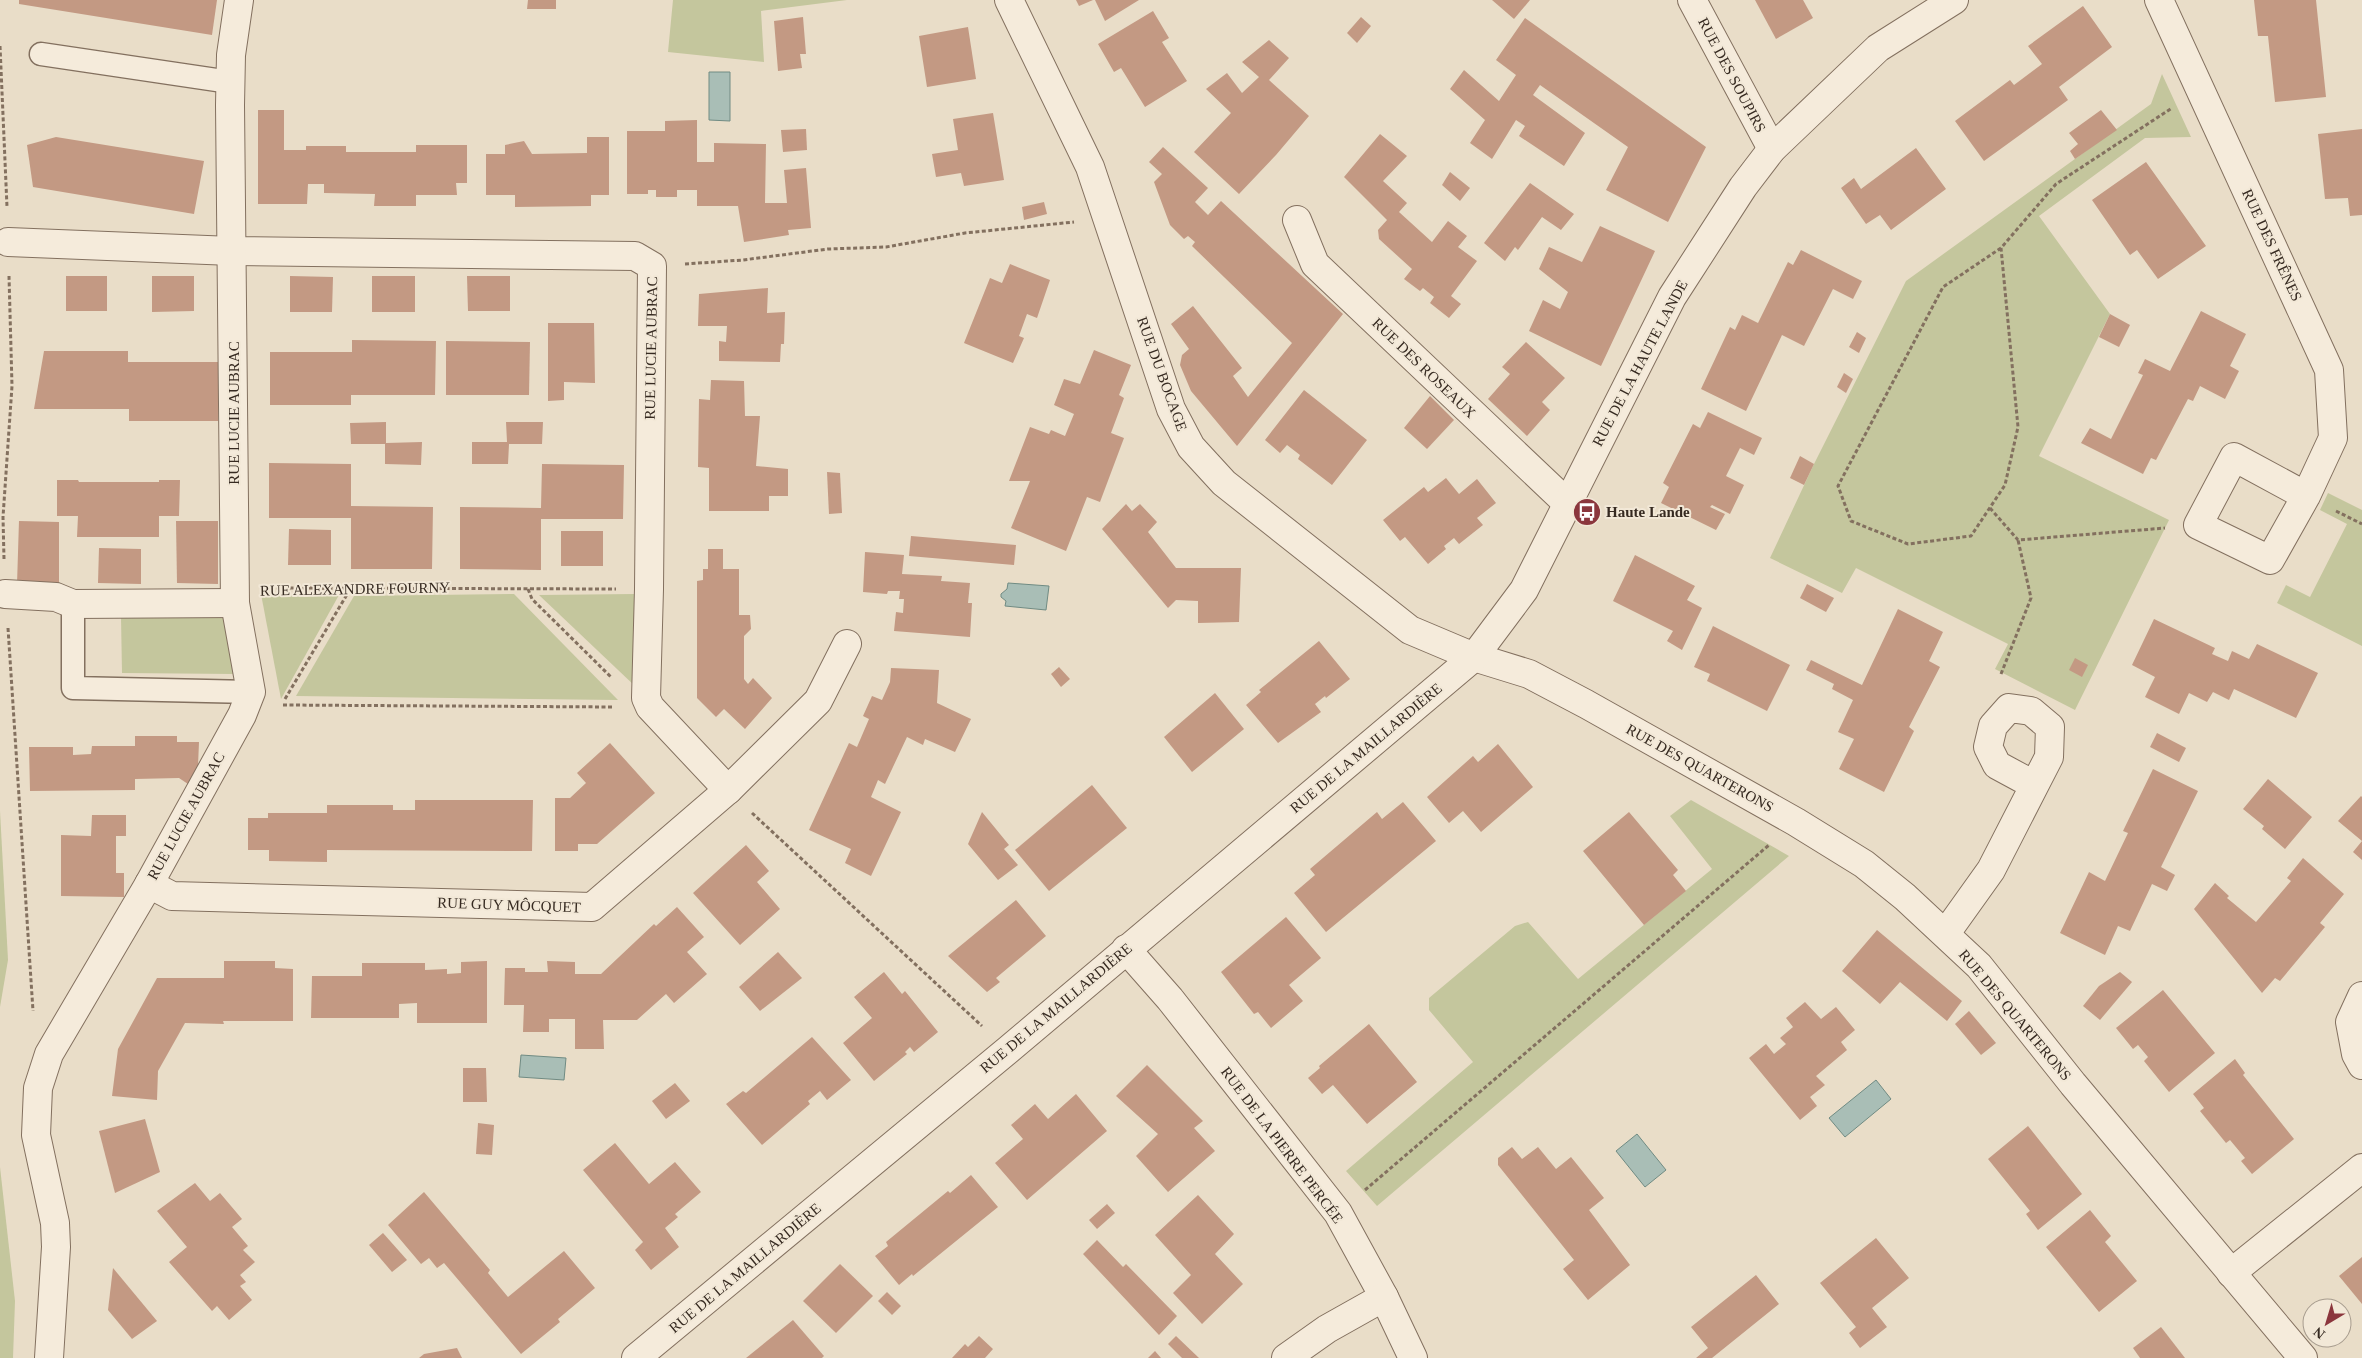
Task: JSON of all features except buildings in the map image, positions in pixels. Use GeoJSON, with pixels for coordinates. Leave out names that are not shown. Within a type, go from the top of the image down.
{"type":"FeatureCollection","features":[{"type":"Feature","properties":{"kind":"street","name":"RUE LUCIE AUBRAC"},"geometry":{"type":"LineString","coordinates":[[49,1358],[56,1247],[55,1223],[36,1135],[38,1088],[49,1054],[149,884],[249,698],[235,603],[230,82],[231,54],[239,0]]}},
{"type":"Feature","properties":{"kind":"street","name":"RUE DU BOCAGE"},"geometry":{"type":"LineString","coordinates":[[1009,0],[1083,152],[1171,409],[1191,447],[1224,483],[1410,630],[1474,656]]}},
{"type":"Feature","properties":{"kind":"street","name":"RUE DES SOUPIRS"},"geometry":{"type":"LineString","coordinates":[[1692,0],[1772,149]]}},
{"type":"Feature","properties":{"kind":"street","name":"RUE DE LA HAUTE LANDE"},"geometry":{"type":"LineString","coordinates":[[1474,656],[1524,590],[1672,297],[1743,187],[1772,149],[1878,48],[1954,0]]}},
{"type":"Feature","properties":{"kind":"street","name":"RUE DES FRÊNES"},"geometry":{"type":"LineString","coordinates":[[2159,0],[2329,370],[2333,438],[2306,496],[2270,560],[2198,525]]}},
{"type":"Feature","properties":{"kind":"street","name":"RUE DES ROSEAUX"},"geometry":{"type":"LineString","coordinates":[[1297,220],[1315,264],[1568,504]]}},
{"type":"Feature","properties":{"kind":"street","name":"RUE LUCIE AUBRAC"},"geometry":{"type":"LineString","coordinates":[[8,242],[232,251],[635,256],[652,266],[648,703]]}},
{"type":"Feature","properties":{"kind":"street"},"geometry":{"type":"LineString","coordinates":[[2198,525],[2234,457],[2306,496]]}},
{"type":"Feature","properties":{"kind":"street"},"geometry":{"type":"LineString","coordinates":[[6,594],[56,597],[73,604],[235,603]]}},
{"type":"Feature","properties":{"kind":"street","name":"RUE GUY MÔCQUET"},"geometry":{"type":"LineString","coordinates":[[149,884],[172,896],[592,907],[728,790],[818,701],[847,644]]}},
{"type":"Feature","properties":{"kind":"street","name":"RUE DES QUARTERONS"},"geometry":{"type":"LineString","coordinates":[[1474,656],[1529,674],[1796,822],[1864,864],[1946,933],[1979,966],[2072,1084],[2303,1358]]}},
{"type":"Feature","properties":{"kind":"street","name":"RUE DE LA MAILLARDIÈRE"},"geometry":{"type":"LineString","coordinates":[[636,1358],[1008,1050],[1126,948],[1474,656]]}},
{"type":"Feature","properties":{"kind":"street"},"geometry":{"type":"LineString","coordinates":[[648,703],[728,790]]}},
{"type":"Feature","properties":{"kind":"street"},"geometry":{"type":"LineString","coordinates":[[1946,933],[1991,870],[2049,757],[2050,727],[2031,710],[2009,708],[1993,726],[1988,747],[1997,765],[2034,785]]}},
{"type":"Feature","properties":{"kind":"street","name":"RUE DE LA PIERRE PERCÉE"},"geometry":{"type":"LineString","coordinates":[[1126,948],[1170,999],[1338,1213],[1384,1297],[1413,1358]]}},
{"type":"Feature","properties":{"kind":"street"},"geometry":{"type":"LineString","coordinates":[[2362,996],[2350,1022],[2356,1054],[2362,1065]]}},
{"type":"Feature","properties":{"kind":"street"},"geometry":{"type":"LineString","coordinates":[[2232,1273],[2362,1168]]}},
{"type":"Feature","properties":{"kind":"street"},"geometry":{"type":"LineString","coordinates":[[1286,1358],[1326,1329],[1384,1297]]}},
{"type":"Feature","properties":{"kind":"lane"},"geometry":{"type":"LineString","coordinates":[[41,54],[230,82]]}},
{"type":"Feature","properties":{"kind":"lane"},"geometry":{"type":"LineString","coordinates":[[73,604],[74,688],[249,698]]}},
{"type":"Feature","properties":{"kind":"path"},"geometry":{"type":"LineString","coordinates":[[2000,248],[2018,426],[2005,484],[1971,536],[1908,544],[1850,521],[1838,486],[1943,287],[2000,248],[2056,184],[2200,90]]}},
{"type":"Feature","properties":{"kind":"path"},"geometry":{"type":"LineString","coordinates":[[652,266],[743,260],[828,249],[886,247],[964,233],[1020,229],[1107,218]]}},
{"type":"Feature","properties":{"kind":"path"},"geometry":{"type":"LineString","coordinates":[[1990,508],[2018,540],[2031,598],[2000,678],[2009,708]]}},
{"type":"Feature","properties":{"kind":"path"},"geometry":{"type":"LineString","coordinates":[[2018,540],[2198,525]]}},
{"type":"Feature","properties":{"kind":"path","name":"RUE ALEXANDRE FOURNY"},"geometry":{"type":"LineString","coordinates":[[235,603],[257,588],[352,586],[649,589]]}},
{"type":"Feature","properties":{"kind":"path"},"geometry":{"type":"LineString","coordinates":[[528,589],[532,599],[628,694],[648,703]]}},
{"type":"Feature","properties":{"kind":"path"},"geometry":{"type":"LineString","coordinates":[[249,698],[648,703]]}},
{"type":"Feature","properties":{"kind":"path"},"geometry":{"type":"LineString","coordinates":[[728,790],[1008,1050]]}},
{"type":"Feature","properties":{"kind":"path"},"geometry":{"type":"LineString","coordinates":[[1338,1213],[1796,822]]}},
{"type":"Feature","properties":{"kind":"green space"},"geometry":{"type":"Polygon","coordinates":[[[673,0],[847,0],[761,11],[764,62],[668,52],[673,0]]]}},
{"type":"Feature","properties":{"kind":"green space"},"geometry":{"type":"Polygon","coordinates":[[[2162,74],[2191,137],[2145,138],[2039,216],[2110,314],[2039,456],[2169,520],[2075,710],[1995,669],[2008,644],[1856,568],[1842,593],[1770,558],[1814,464],[1906,281],[2151,104],[2162,74]]]}},
{"type":"Feature","properties":{"kind":"green space"},"geometry":{"type":"Polygon","coordinates":[[[2328,493],[2362,510],[2362,646],[2277,603],[2286,585],[2310,597],[2347,524],[2320,510],[2328,493]]]}},
{"type":"Feature","properties":{"kind":"green space"},"geometry":{"type":"Polygon","coordinates":[[[261,594],[339,595],[281,699],[261,594]]]}},
{"type":"Feature","properties":{"kind":"green space"},"geometry":{"type":"Polygon","coordinates":[[[514,594],[618,700],[296,696],[354,596],[514,594]]]}},
{"type":"Feature","properties":{"kind":"green space"},"geometry":{"type":"Polygon","coordinates":[[[634,594],[636,687],[539,595],[634,594]]]}},
{"type":"Feature","properties":{"kind":"green space"},"geometry":{"type":"Polygon","coordinates":[[[226,616],[234,674],[122,673],[121,617],[226,616]]]}},
{"type":"Feature","properties":{"kind":"green space"},"geometry":{"type":"Polygon","coordinates":[[[1691,800],[1789,856],[1377,1206],[1346,1171],[1473,1062],[1429,1010],[1429,998],[1515,926],[1528,922],[1578,979],[1712,869],[1670,816],[1691,800]]]}},
{"type":"Feature","properties":{"kind":"green space"},"geometry":{"type":"Polygon","coordinates":[[[0,811],[8,960],[0,1007],[0,811]]]}},
{"type":"Feature","properties":{"kind":"green space"},"geometry":{"type":"Polygon","coordinates":[[[0,1167],[15,1301],[13,1358],[0,1358],[0,1167]]]}},
{"type":"Feature","properties":{"kind":"shaded area"},"geometry":{"type":"Polygon","coordinates":[[[709,72],[730,72],[730,121],[709,120],[709,72]]]}},
{"type":"Feature","properties":{"kind":"shaded area"},"geometry":{"type":"Polygon","coordinates":[[[1008,583],[1049,586],[1046,610],[1005,606],[1006,601],[1001,597],[1001,594],[1007,589],[1008,583]]]}},
{"type":"Feature","properties":{"kind":"shaded area"},"geometry":{"type":"Polygon","coordinates":[[[521,1055],[566,1058],[564,1080],[519,1077],[521,1055]]]}},
{"type":"Feature","properties":{"kind":"shaded area"},"geometry":{"type":"Polygon","coordinates":[[[1876,1080],[1891,1099],[1845,1137],[1829,1118],[1876,1080]]]}},
{"type":"Feature","properties":{"kind":"shaded area"},"geometry":{"type":"Polygon","coordinates":[[[1637,1134],[1666,1170],[1645,1187],[1616,1151],[1637,1134]]]}},
{"type":"Feature","properties":{"kind":"place","name":"Haute Lande"},"geometry":{"type":"Point","coordinates":[1587,512]}}]}
